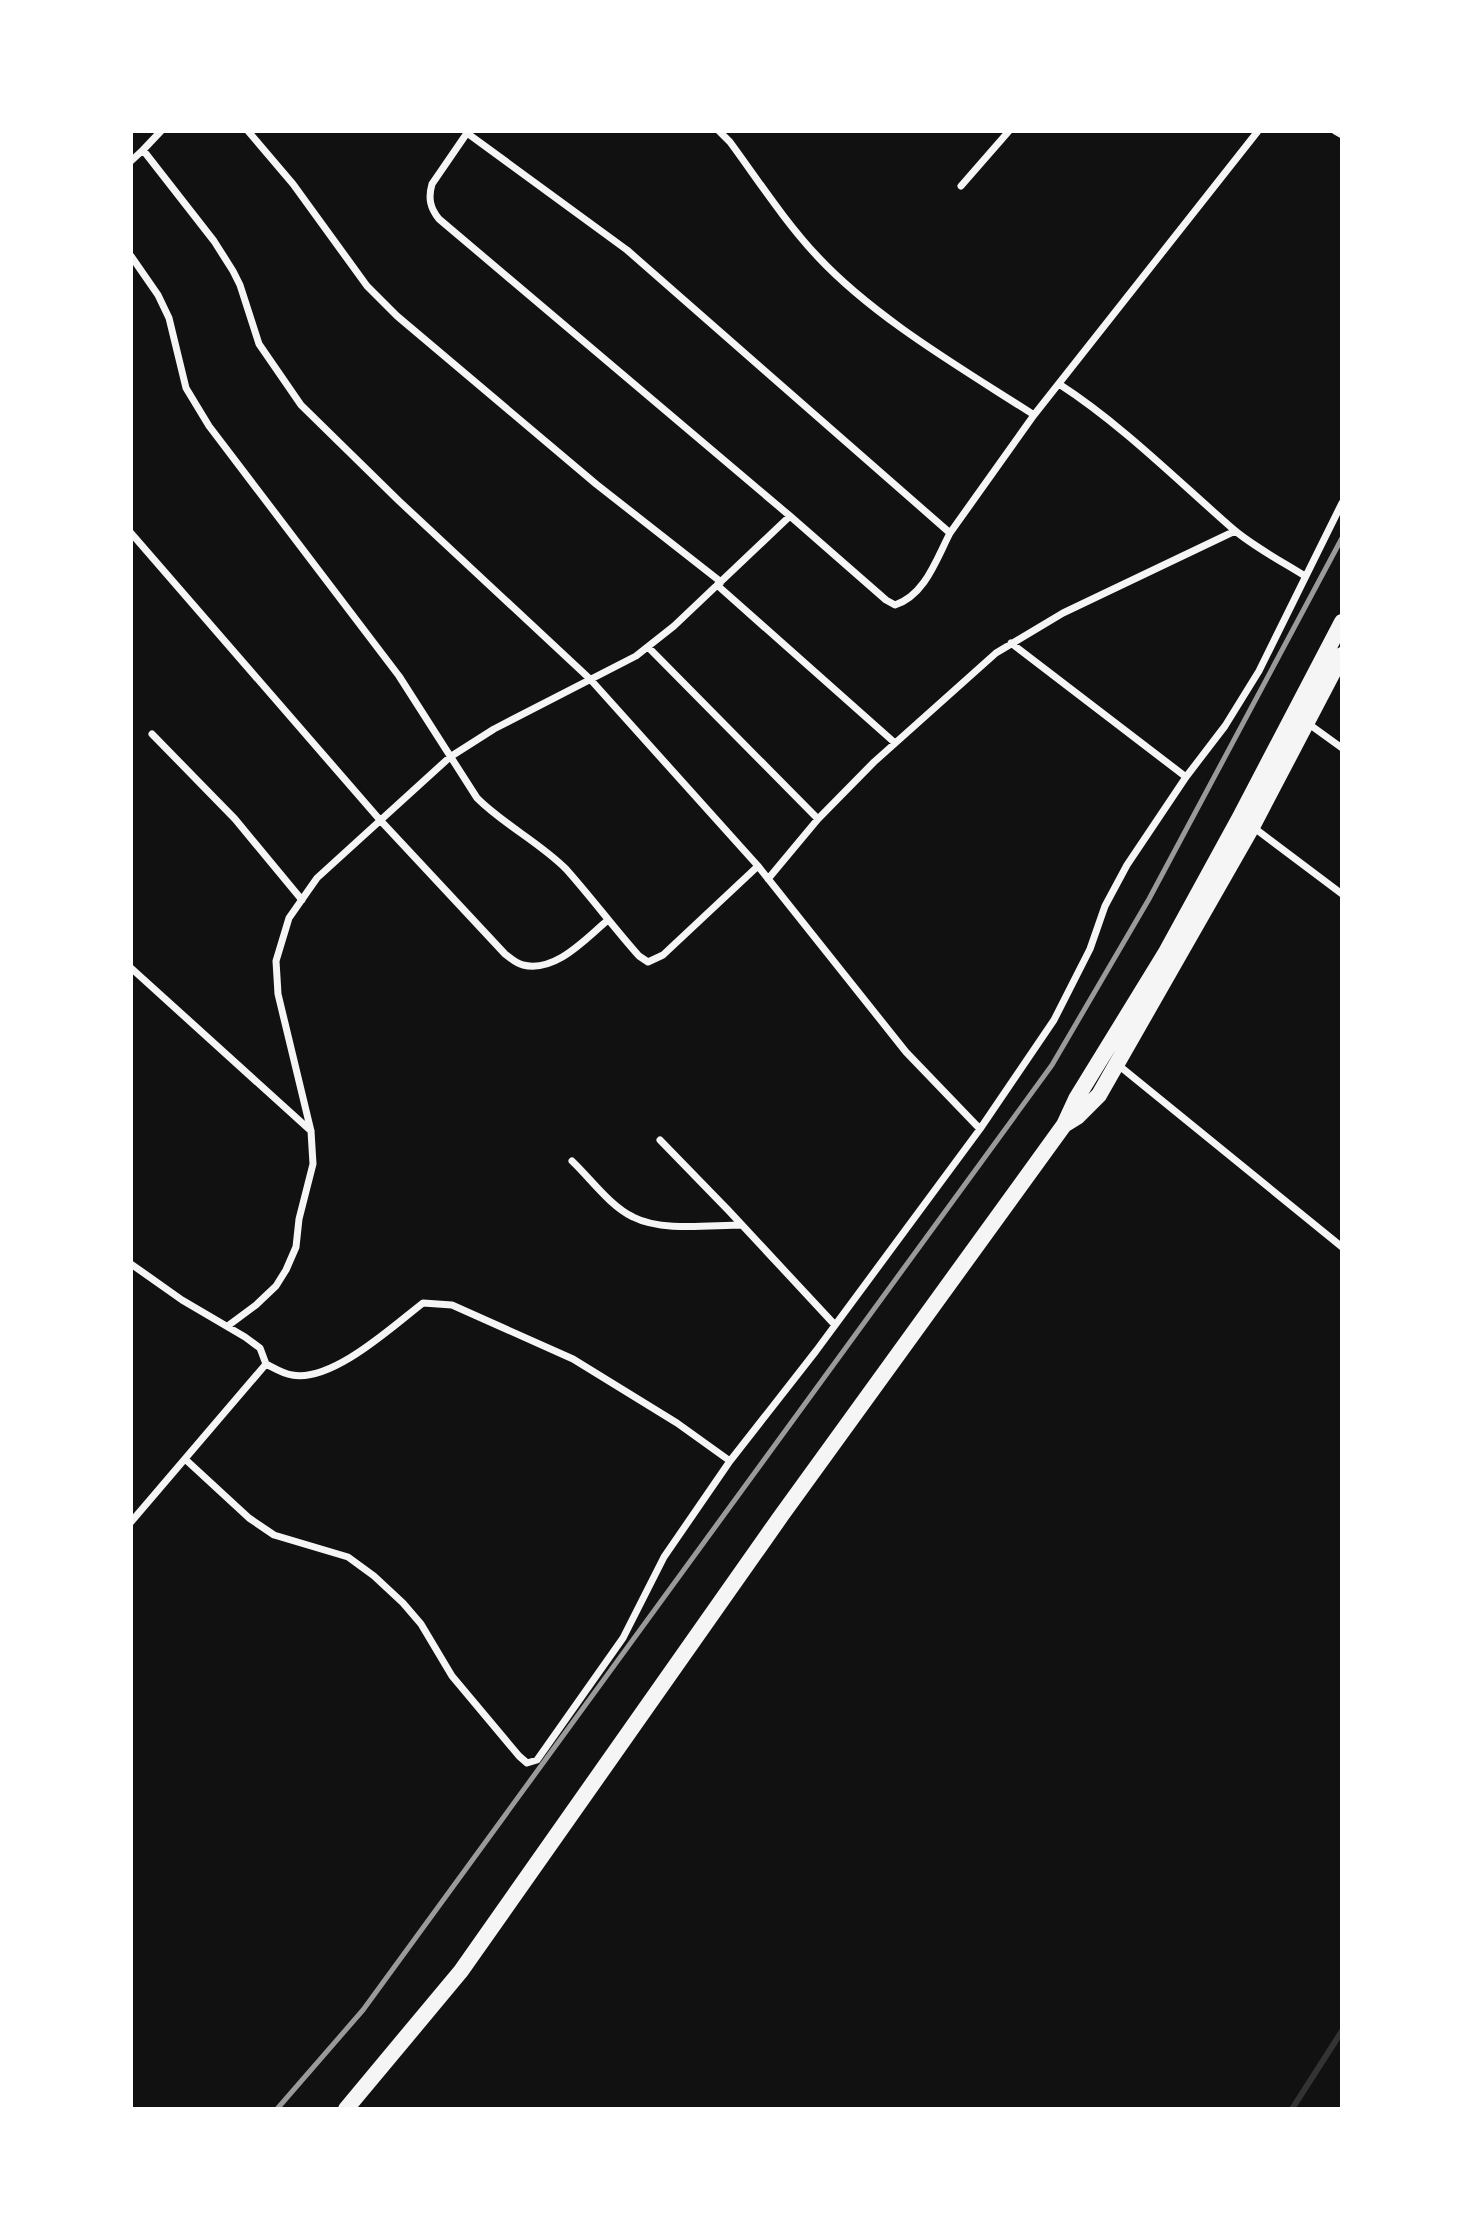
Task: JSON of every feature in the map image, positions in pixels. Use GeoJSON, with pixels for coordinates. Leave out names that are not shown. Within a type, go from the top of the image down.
{"type":"FeatureCollection","features":[{"type":"Feature","properties":{"kind":"highway"},"geometry":{"type":"LineString","coordinates":[[346,2109],[461,1971],[781,1516],[1065,1125],[1076,1099],[1183,920],[1342,622]]}},
{"type":"Feature","properties":{"kind":"highway"},"geometry":{"type":"LineString","coordinates":[[1065,1125],[1089,1107],[1099,1095],[1252,827],[1342,655]]}},
{"type":"Feature","properties":{"kind":"street"},"geometry":{"type":"LineString","coordinates":[[131,161],[161,131]]}},
{"type":"Feature","properties":{"kind":"street"},"geometry":{"type":"LineString","coordinates":[[248,131],[293,184],[367,286],[397,316],[596,484],[719,583],[894,743]]}},
{"type":"Feature","properties":{"kind":"street"},"geometry":{"type":"LineString","coordinates":[[719,131],[818,257],[855,291],[922,342],[1034,415]]}},
{"type":"Feature","properties":{"kind":"street"},"geometry":{"type":"LineString","coordinates":[[961,186],[1009,131]]}},
{"type":"Feature","properties":{"kind":"street"},"geometry":{"type":"LineString","coordinates":[[950,533],[627,250],[467,132],[432,184],[429,194],[431,207],[439,219],[895,606],[908,600],[920,588],[950,533],[1034,415],[1258,131]]}},
{"type":"Feature","properties":{"kind":"street"},"geometry":{"type":"LineString","coordinates":[[1335,131],[1342,135]]}},
{"type":"Feature","properties":{"kind":"street"},"geometry":{"type":"LineString","coordinates":[[143,150],[214,241],[233,271],[258,344],[301,405],[399,501],[590,679],[758,866],[906,1052],[980,1129]]}},
{"type":"Feature","properties":{"kind":"street"},"geometry":{"type":"LineString","coordinates":[[131,256],[145,273],[163,306],[186,388],[193,401],[209,426],[399,676],[477,798],[489,810],[533,840],[565,869],[639,956],[648,962],[663,955],[758,866]]}},
{"type":"Feature","properties":{"kind":"street"},"geometry":{"type":"LineString","coordinates":[[1059,384],[1168,471],[1235,531],[1305,576]]}},
{"type":"Feature","properties":{"kind":"street"},"geometry":{"type":"LineString","coordinates":[[185,1459],[249,1518],[274,1535],[348,1558],[374,1576],[421,1624],[452,1676],[519,1756],[527,1763],[542,1756],[623,1638],[664,1557],[730,1461],[980,1129],[1054,1020],[1090,949],[1105,906],[1127,865],[1186,777],[1225,726],[1259,671],[1342,503]]}},
{"type":"Feature","properties":{"kind":"street"},"geometry":{"type":"LineString","coordinates":[[229,1325],[276,1286],[291,1259],[296,1247],[299,1219],[313,1164],[311,1131],[278,994],[276,961],[289,918],[317,878],[450,757],[494,729],[636,656],[790,516]]}},
{"type":"Feature","properties":{"kind":"street"},"geometry":{"type":"LineString","coordinates":[[768,879],[818,819],[894,743],[996,653],[1063,612],[1235,531]]}},
{"type":"Feature","properties":{"kind":"street"},"geometry":{"type":"LineString","coordinates":[[131,533],[380,820],[505,954],[523,965],[552,962],[571,951],[608,920]]}},
{"type":"Feature","properties":{"kind":"street"},"geometry":{"type":"LineString","coordinates":[[1011,643],[1186,777]]}},
{"type":"Feature","properties":{"kind":"street"},"geometry":{"type":"LineString","coordinates":[[648,647],[818,819]]}},
{"type":"Feature","properties":{"kind":"street"},"geometry":{"type":"LineString","coordinates":[[1306,722],[1342,748]]}},
{"type":"Feature","properties":{"kind":"street"},"geometry":{"type":"LineString","coordinates":[[152,734],[236,819],[302,900]]}},
{"type":"Feature","properties":{"kind":"street"},"geometry":{"type":"LineString","coordinates":[[1252,827],[1342,894]]}},
{"type":"Feature","properties":{"kind":"street"},"geometry":{"type":"LineString","coordinates":[[131,968],[311,1131]]}},
{"type":"Feature","properties":{"kind":"street"},"geometry":{"type":"LineString","coordinates":[[1117,1063],[1342,1247]]}},
{"type":"Feature","properties":{"kind":"street"},"geometry":{"type":"LineString","coordinates":[[660,1140],[835,1325]]}},
{"type":"Feature","properties":{"kind":"street"},"geometry":{"type":"LineString","coordinates":[[572,1161],[616,1205],[632,1217],[648,1223],[662,1226],[743,1225]]}},
{"type":"Feature","properties":{"kind":"street"},"geometry":{"type":"LineString","coordinates":[[131,1264],[182,1300],[229,1325],[260,1348],[266,1364],[292,1376],[312,1374],[349,1360],[423,1303],[452,1306],[573,1359],[677,1423],[730,1461]]}},
{"type":"Feature","properties":{"kind":"street"},"geometry":{"type":"LineString","coordinates":[[131,1522],[266,1364]]}},
{"type":"Feature","properties":{"kind":"waterway"},"geometry":{"type":"LineString","coordinates":[[1292,2109],[1342,2031]]}},
{"type":"Feature","properties":{"kind":"railway"},"geometry":{"type":"LineString","coordinates":[[277,2109],[363,2010],[1052,1065],[1149,899],[1342,538]]}}]}
